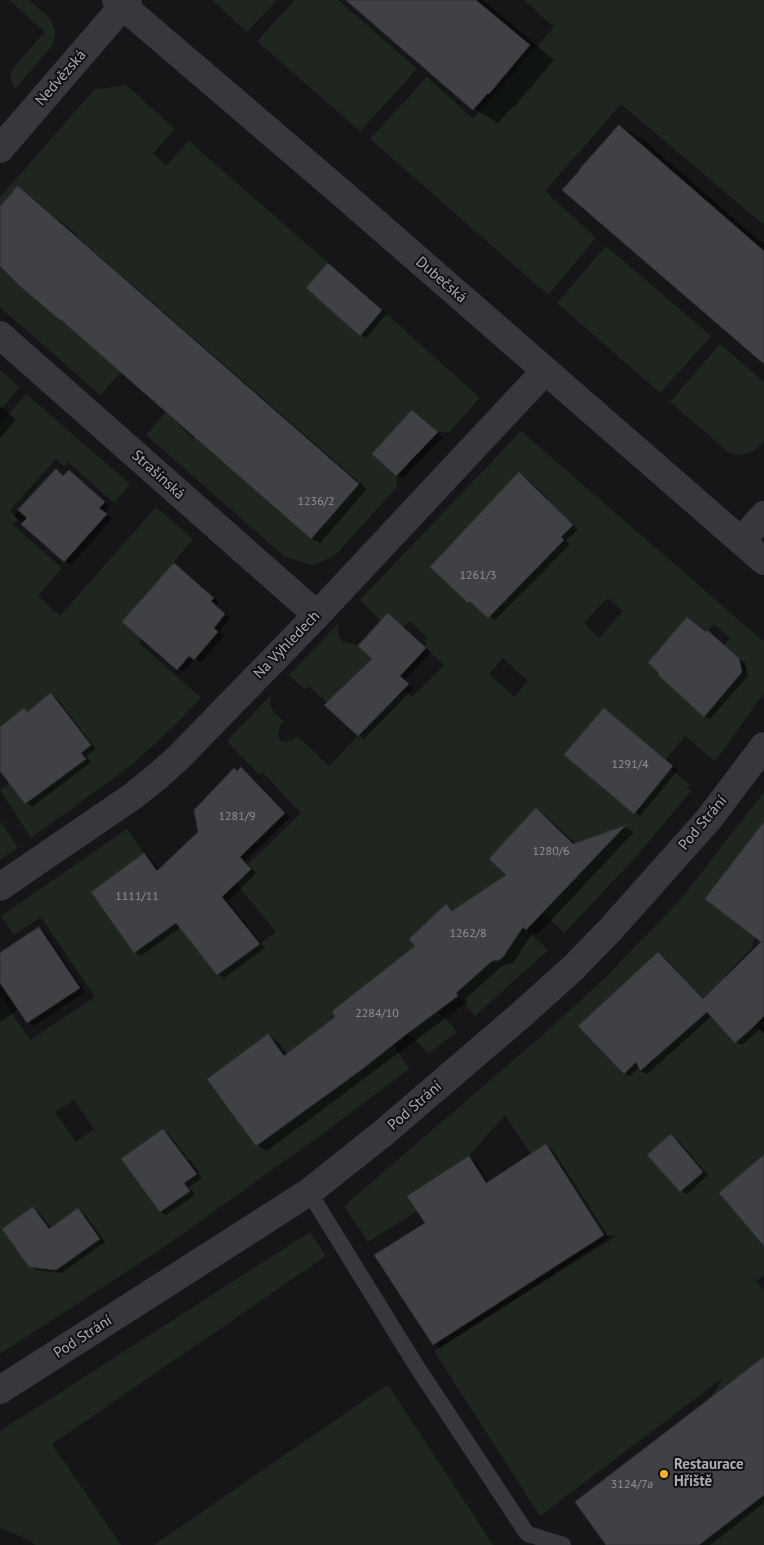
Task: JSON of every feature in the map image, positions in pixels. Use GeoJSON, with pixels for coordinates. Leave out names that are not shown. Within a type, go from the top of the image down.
{"type":"FeatureCollection","features":[{"type":"Feature","properties":{"kind":"street","name":"Nedvězská"},"geometry":{"type":"LineString","coordinates":[[0,149],[122,2]]}},
{"type":"Feature","properties":{"kind":"street","name":"Dubečská"},"geometry":{"type":"LineString","coordinates":[[122,2],[764,561]]}},
{"type":"Feature","properties":{"kind":"street","name":"Strašínská"},"geometry":{"type":"LineString","coordinates":[[0,335],[317,615]]}},
{"type":"Feature","properties":{"kind":"street","name":"Na Výhledech"},"geometry":{"type":"LineString","coordinates":[[0,887],[125,801],[178,758],[317,615],[545,370]]}},
{"type":"Feature","properties":{"kind":"street"},"geometry":{"type":"LineString","coordinates":[[741,541],[764,515]]}},
{"type":"Feature","properties":{"kind":"street","name":"Pod Strání"},"geometry":{"type":"LineString","coordinates":[[0,1390],[308,1192],[389,1128],[573,968],[610,930],[708,820],[764,746]]}},
{"type":"Feature","properties":{"kind":"lane"},"geometry":{"type":"LineString","coordinates":[[308,1192],[417,1367],[526,1532],[563,1545]]}},
{"type":"Feature","properties":{"kind":"shaded area"},"geometry":{"type":"Polygon","coordinates":[[[9,0],[29,0],[46,15],[54,26],[55,32],[51,47],[15,89],[11,79],[12,69],[45,32],[9,0]]]}},
{"type":"Feature","properties":{"kind":"shaded area"},"geometry":{"type":"Polygon","coordinates":[[[212,0],[277,0],[247,32],[212,0]]]}},
{"type":"Feature","properties":{"kind":"shaded area"},"geometry":{"type":"Polygon","coordinates":[[[295,0],[338,0],[417,69],[360,131],[257,41],[295,0]]]}},
{"type":"Feature","properties":{"kind":"shaded area"},"geometry":{"type":"Polygon","coordinates":[[[524,0],[764,0],[764,225],[621,104],[545,191],[596,238],[548,295],[370,139],[427,77],[473,119],[554,27],[524,0]]]}},
{"type":"Feature","properties":{"kind":"shaded area"},"geometry":{"type":"Polygon","coordinates":[[[126,85],[175,129],[153,153],[166,166],[189,141],[328,263],[306,289],[360,335],[382,310],[480,398],[449,432],[438,432],[412,410],[372,454],[397,476],[396,488],[338,552],[312,566],[285,557],[146,435],[166,412],[193,439],[195,437],[310,539],[359,484],[76,237],[77,235],[18,186],[0,207],[0,197],[94,90],[126,85]]]}},
{"type":"Feature","properties":{"kind":"shaded area"},"geometry":{"type":"Polygon","coordinates":[[[606,246],[711,336],[660,393],[557,303],[606,246]]]}},
{"type":"Feature","properties":{"kind":"shaded area"},"geometry":{"type":"Polygon","coordinates":[[[0,266],[121,373],[100,395],[0,307],[0,266]]]}},
{"type":"Feature","properties":{"kind":"shaded area"},"geometry":{"type":"Polygon","coordinates":[[[720,344],[764,382],[764,441],[752,452],[742,455],[727,451],[670,402],[720,344]]]}},
{"type":"Feature","properties":{"kind":"shaded area"},"geometry":{"type":"Polygon","coordinates":[[[0,370],[19,387],[1,410],[0,409],[0,370]]]}},
{"type":"Feature","properties":{"kind":"shaded area"},"geometry":{"type":"Polygon","coordinates":[[[26,394],[130,484],[114,503],[68,462],[64,466],[56,459],[10,510],[18,519],[13,525],[62,568],[38,596],[60,616],[156,507],[193,539],[140,602],[142,639],[139,643],[201,698],[174,726],[129,767],[31,838],[0,790],[9,783],[26,804],[85,758],[51,693],[27,712],[24,709],[3,724],[0,732],[0,424],[26,394]]]}},
{"type":"Feature","properties":{"kind":"shaded area"},"geometry":{"type":"Polygon","coordinates":[[[521,431],[764,642],[764,693],[715,761],[685,736],[663,763],[690,785],[687,788],[691,791],[635,858],[564,933],[537,907],[521,925],[548,950],[475,1016],[450,987],[431,1003],[457,1032],[429,1053],[408,1033],[370,981],[332,1011],[335,1017],[393,1044],[409,1069],[325,1132],[160,1250],[0,1354],[0,996],[30,1040],[95,997],[41,917],[14,935],[1,916],[127,829],[144,853],[91,892],[134,953],[189,915],[213,970],[218,975],[276,932],[236,883],[251,869],[247,865],[301,813],[262,772],[259,775],[227,741],[269,697],[271,698],[270,705],[272,709],[284,721],[280,727],[280,740],[287,742],[297,736],[329,766],[360,734],[309,686],[305,690],[289,675],[338,624],[338,634],[341,641],[358,646],[372,659],[367,665],[399,696],[405,691],[412,697],[444,665],[424,647],[427,644],[424,641],[427,637],[410,621],[403,627],[388,613],[381,621],[360,600],[521,431]],[[519,473],[457,541],[455,539],[430,566],[486,616],[502,603],[564,540],[561,537],[573,525],[519,473]],[[608,598],[584,623],[599,638],[623,611],[608,598]],[[687,617],[648,663],[659,673],[658,675],[692,706],[707,713],[746,668],[739,658],[724,645],[730,638],[714,624],[707,631],[687,617]],[[503,658],[489,674],[514,697],[528,681],[503,658]],[[604,708],[564,755],[634,813],[644,742],[604,708]],[[536,809],[489,859],[512,881],[518,875],[550,905],[591,862],[590,853],[579,842],[573,844],[536,809]],[[446,904],[409,939],[457,992],[492,961],[503,957],[505,953],[464,904],[452,911],[446,904]],[[74,1100],[55,1112],[76,1142],[94,1129],[74,1100]],[[163,1129],[139,1146],[144,1153],[126,1166],[160,1212],[189,1191],[184,1183],[199,1172],[190,1159],[187,1161],[163,1129]],[[33,1207],[2,1229],[29,1267],[54,1270],[100,1239],[78,1208],[49,1229],[33,1207]]]}},
{"type":"Feature","properties":{"kind":"shaded area"},"geometry":{"type":"Polygon","coordinates":[[[764,792],[764,822],[706,899],[754,937],[751,949],[724,976],[740,991],[735,1042],[755,1025],[764,1034],[764,1275],[756,1281],[764,1291],[764,1357],[740,1375],[764,1408],[764,1467],[711,1397],[724,1377],[540,1516],[434,1351],[618,1235],[604,1235],[546,1144],[531,1154],[505,1115],[469,1156],[407,1196],[417,1211],[368,1242],[344,1206],[545,1033],[606,977],[680,900],[764,792]],[[658,952],[578,1026],[623,1074],[634,1064],[639,1071],[655,1059],[649,1053],[680,1024],[687,1030],[694,1023],[703,1000],[658,952]]]}},
{"type":"Feature","properties":{"kind":"shaded area"},"geometry":{"type":"Polygon","coordinates":[[[0,821],[18,848],[0,860],[0,821]]]}},
{"type":"Feature","properties":{"kind":"shaded area"},"geometry":{"type":"Polygon","coordinates":[[[310,1232],[326,1256],[52,1444],[121,1545],[35,1545],[31,1541],[0,1528],[0,1431],[310,1232]]]}},
{"type":"Feature","properties":{"kind":"shaded area"},"geometry":{"type":"Polygon","coordinates":[[[388,1385],[493,1545],[154,1545],[379,1390],[388,1385]]]}},
{"type":"Feature","properties":{"kind":"shaded area"},"geometry":{"type":"Polygon","coordinates":[[[764,1495],[764,1545],[699,1545],[764,1495]]]}},
{"type":"Feature","properties":{"kind":"building"},"geometry":{"type":"Polygon","coordinates":[[[346,0],[476,0],[530,45],[473,110],[346,0]]]}},
{"type":"Feature","properties":{"kind":"building"},"geometry":{"type":"Polygon","coordinates":[[[619,125],[764,251],[764,364],[562,190],[619,125]]]}},
{"type":"Feature","properties":{"kind":"building"},"geometry":{"type":"Polygon","coordinates":[[[18,186],[359,484],[311,539],[20,286],[0,266],[0,207],[18,186]]]}},
{"type":"Feature","properties":{"kind":"building"},"geometry":{"type":"Polygon","coordinates":[[[328,263],[382,310],[360,336],[306,288],[328,263]]]}},
{"type":"Feature","properties":{"kind":"building"},"geometry":{"type":"Polygon","coordinates":[[[412,410],[438,432],[396,476],[372,454],[412,410]]]}},
{"type":"Feature","properties":{"kind":"building"},"geometry":{"type":"Polygon","coordinates":[[[56,469],[63,476],[69,470],[105,502],[99,508],[107,514],[64,562],[21,524],[27,518],[18,510],[56,469]]]}},
{"type":"Feature","properties":{"kind":"building"},"geometry":{"type":"Polygon","coordinates":[[[519,472],[573,525],[561,537],[564,540],[488,618],[469,601],[468,603],[430,567],[519,472]]]}},
{"type":"Feature","properties":{"kind":"building"},"geometry":{"type":"Polygon","coordinates":[[[174,563],[214,598],[211,601],[225,614],[214,628],[218,632],[194,660],[189,656],[177,670],[122,622],[174,563]]]}},
{"type":"Feature","properties":{"kind":"building"},"geometry":{"type":"Polygon","coordinates":[[[388,613],[426,648],[400,676],[409,684],[358,736],[324,705],[372,659],[358,646],[388,613]]]}},
{"type":"Feature","properties":{"kind":"building"},"geometry":{"type":"Polygon","coordinates":[[[687,617],[706,632],[707,630],[739,658],[742,672],[704,717],[658,675],[659,673],[648,663],[687,617]]]}},
{"type":"Feature","properties":{"kind":"building"},"geometry":{"type":"Polygon","coordinates":[[[51,693],[91,745],[81,753],[86,759],[25,804],[0,771],[0,727],[24,708],[27,712],[51,693]]]}},
{"type":"Feature","properties":{"kind":"building"},"geometry":{"type":"Polygon","coordinates":[[[604,708],[673,766],[634,814],[564,755],[604,708]]]}},
{"type":"Feature","properties":{"kind":"building"},"geometry":{"type":"Polygon","coordinates":[[[241,767],[285,813],[240,857],[251,869],[222,897],[260,944],[217,975],[176,923],[134,953],[91,892],[144,853],[157,871],[198,832],[194,810],[234,768],[237,771],[241,767]]]}},
{"type":"Feature","properties":{"kind":"building"},"geometry":{"type":"Polygon","coordinates":[[[536,808],[573,844],[626,825],[526,930],[523,927],[503,957],[492,961],[456,993],[458,996],[361,1070],[256,1146],[207,1079],[268,1034],[284,1056],[335,1017],[332,1011],[415,946],[409,939],[446,904],[452,911],[506,875],[489,859],[536,808]]]}},
{"type":"Feature","properties":{"kind":"building"},"geometry":{"type":"Polygon","coordinates":[[[764,822],[764,1016],[735,1043],[707,1012],[640,1071],[636,1062],[624,1074],[578,1026],[658,952],[703,999],[761,942],[705,899],[764,822]]]}},
{"type":"Feature","properties":{"kind":"building"},"geometry":{"type":"Polygon","coordinates":[[[39,927],[80,988],[27,1023],[0,983],[0,953],[39,927]]]}},
{"type":"Feature","properties":{"kind":"building"},"geometry":{"type":"Polygon","coordinates":[[[163,1129],[197,1174],[184,1183],[190,1191],[160,1212],[121,1159],[163,1129]]]}},
{"type":"Feature","properties":{"kind":"building"},"geometry":{"type":"Polygon","coordinates":[[[671,1134],[703,1172],[680,1192],[647,1155],[671,1134]]]}},
{"type":"Feature","properties":{"kind":"building"},"geometry":{"type":"Polygon","coordinates":[[[546,1144],[604,1235],[433,1345],[374,1255],[425,1223],[407,1196],[469,1156],[486,1183],[546,1144]]]}},
{"type":"Feature","properties":{"kind":"building"},"geometry":{"type":"Polygon","coordinates":[[[764,1155],[764,1246],[719,1193],[764,1155]]]}},
{"type":"Feature","properties":{"kind":"building"},"geometry":{"type":"Polygon","coordinates":[[[33,1207],[49,1229],[78,1208],[100,1239],[56,1270],[29,1267],[2,1229],[33,1207]]]}},
{"type":"Feature","properties":{"kind":"building"},"geometry":{"type":"Polygon","coordinates":[[[764,1357],[764,1495],[699,1545],[606,1545],[575,1502],[764,1357]]]}},
{"type":"Feature","properties":{"kind":"place","name":"Restaurace Hřiště"},"geometry":{"type":"Point","coordinates":[664,1474]}}]}
